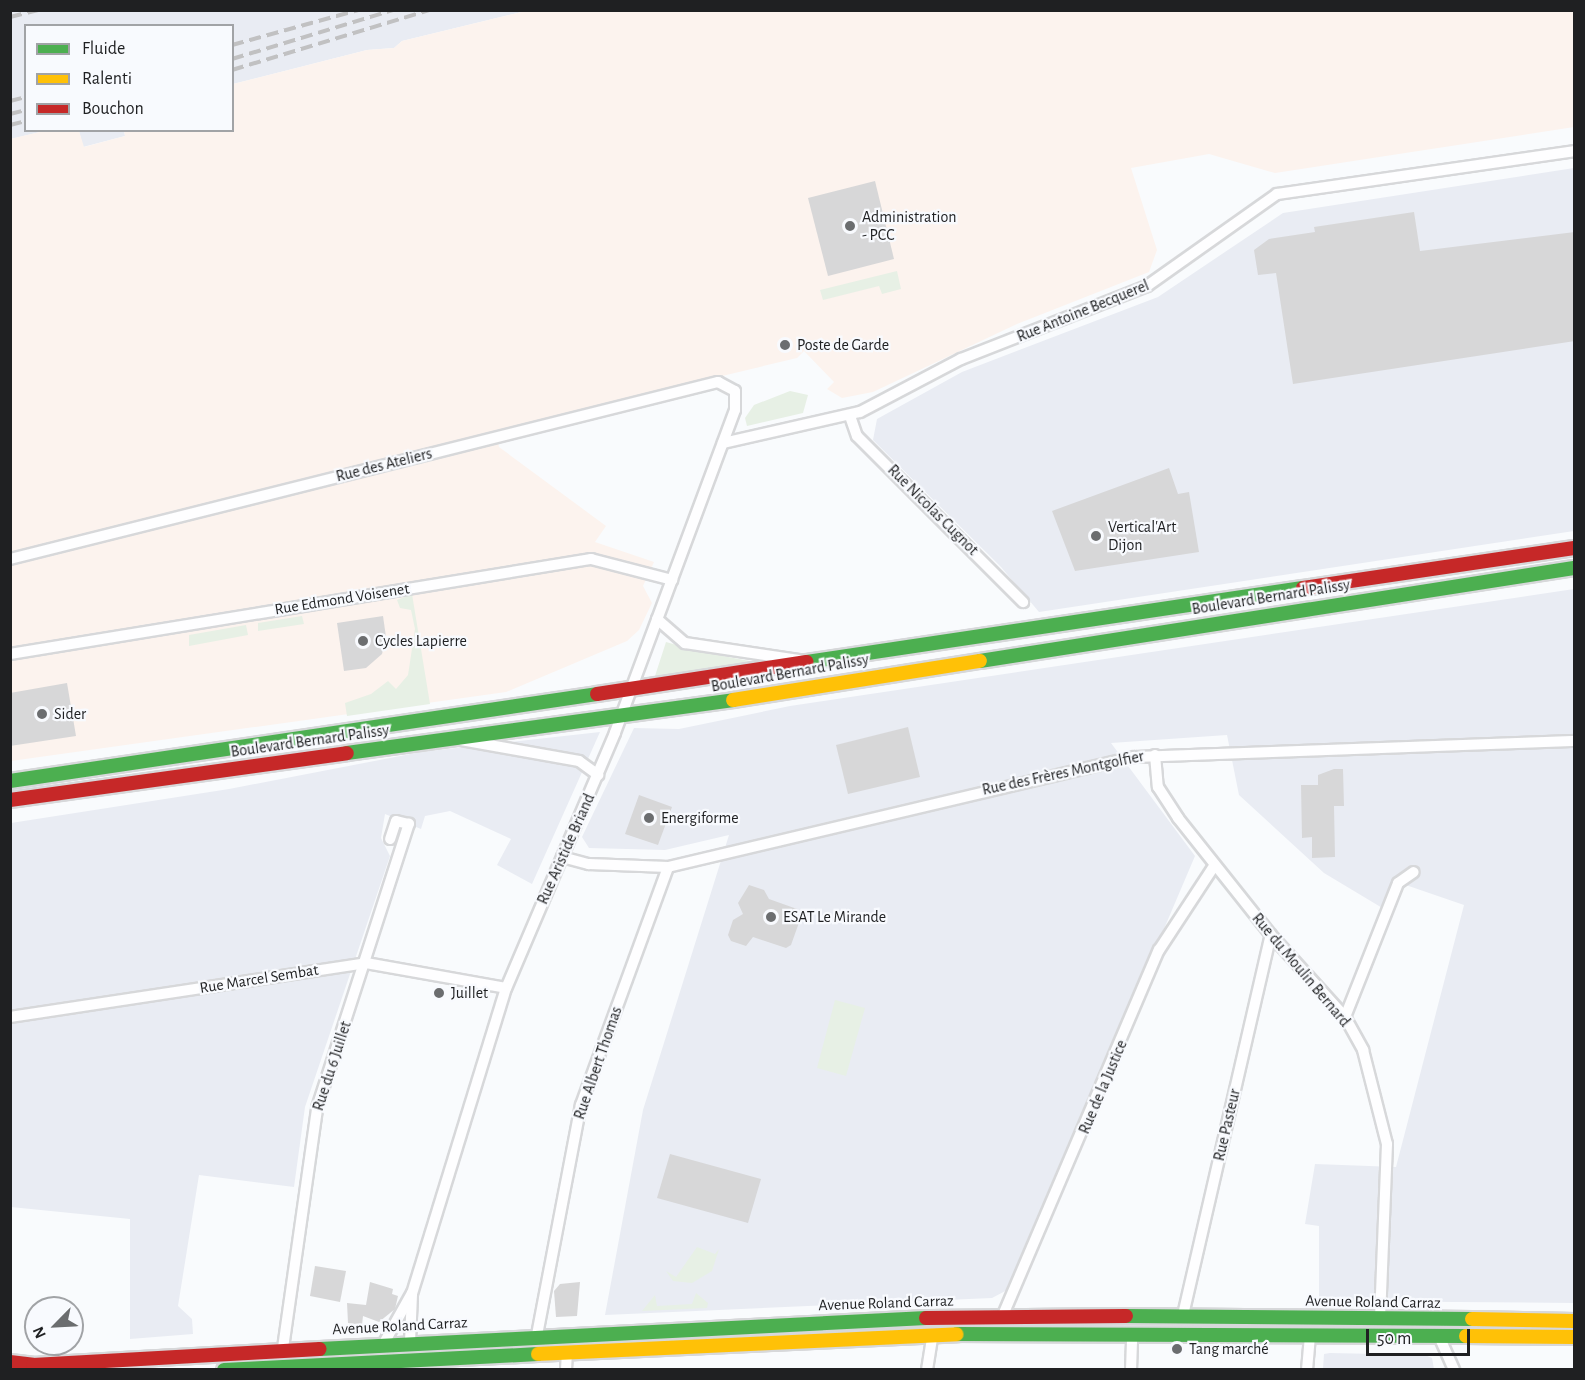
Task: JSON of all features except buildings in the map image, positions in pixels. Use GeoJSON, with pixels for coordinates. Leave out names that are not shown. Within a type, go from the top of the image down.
{"type":"FeatureCollection","features":[{"type":"Feature","properties":{"kind":"main road","name":"Boulevard Bernard Palissy"},"geometry":{"type":"LineString","coordinates":[[10,781],[1575,548]]}},
{"type":"Feature","properties":{"kind":"main road","name":"Boulevard Bernard Palissy"},"geometry":{"type":"LineString","coordinates":[[10,800],[621,716],[1575,568]]}},
{"type":"Feature","properties":{"kind":"main road","name":"Avenue Roland Carraz"},"geometry":{"type":"LineString","coordinates":[[12,1361],[1003,1315],[1183,1315],[1380,1320],[1575,1321]]}},
{"type":"Feature","properties":{"kind":"main road"},"geometry":{"type":"LineString","coordinates":[[1132,1335],[1183,1315]]}},
{"type":"Feature","properties":{"kind":"main road","name":"Avenue Roland Carraz"},"geometry":{"type":"LineString","coordinates":[[224,1370],[368,1363],[405,1366],[567,1352],[933,1334],[1310,1338],[1575,1337]]}},
{"type":"Feature","properties":{"kind":"main road"},"geometry":{"type":"LineString","coordinates":[[368,1363],[410,1342]]}},
{"type":"Feature","properties":{"kind":"street","name":"Rue Antoine Becquerel"},"geometry":{"type":"LineString","coordinates":[[723,443],[850,416],[961,359],[1147,286],[1277,194],[1575,151]]}},
{"type":"Feature","properties":{"kind":"street","name":"Rue des Ateliers"},"geometry":{"type":"LineString","coordinates":[[10,559],[650,398],[723,382],[735,391],[735,410]]}},
{"type":"Feature","properties":{"kind":"street","name":"Rue Aristide Briand"},"geometry":{"type":"LineString","coordinates":[[384,1343],[412,1293],[506,988],[598,775],[735,410]]}},
{"type":"Feature","properties":{"kind":"street","name":"Rue Nicolas Cugnot"},"geometry":{"type":"LineString","coordinates":[[850,416],[857,436],[1023,602]]}},
{"type":"Feature","properties":{"kind":"street","name":"Rue Edmond Voisenet"},"geometry":{"type":"LineString","coordinates":[[10,654],[591,559],[672,580]]}},
{"type":"Feature","properties":{"kind":"street","name":"Boulevard Bernard Palissy"},"geometry":{"type":"LineString","coordinates":[[657,619],[685,644],[814,663]]}},
{"type":"Feature","properties":{"kind":"street"},"geometry":{"type":"LineString","coordinates":[[458,739],[495,749],[579,761],[598,775]]}},
{"type":"Feature","properties":{"kind":"street","name":"Rue des Frères Montgolfier"},"geometry":{"type":"LineString","coordinates":[[562,857],[589,864],[668,867],[977,791],[1155,754],[1575,741]]}},
{"type":"Feature","properties":{"kind":"street","name":"Rue du Moulin Bernard"},"geometry":{"type":"LineString","coordinates":[[1155,754],[1155,777],[1164,798],[1214,866],[1271,935],[1345,1017],[1375,1084],[1387,1144],[1380,1320]]}},
{"type":"Feature","properties":{"kind":"street","name":"Rue du 6 Juillet"},"geometry":{"type":"LineString","coordinates":[[284,1348],[317,1108],[366,963],[409,824],[396,821],[390,839]]}},
{"type":"Feature","properties":{"kind":"street","name":"Rue de la Justice"},"geometry":{"type":"LineString","coordinates":[[1003,1315],[1159,950],[1214,866]]}},
{"type":"Feature","properties":{"kind":"street","name":"Rue Albert Thomas"},"geometry":{"type":"LineString","coordinates":[[537,1335],[581,1105],[668,867]]}},
{"type":"Feature","properties":{"kind":"street"},"geometry":{"type":"LineString","coordinates":[[1345,1017],[1398,883],[1413,872]]}},
{"type":"Feature","properties":{"kind":"street","name":"Rue Pasteur"},"geometry":{"type":"LineString","coordinates":[[1183,1315],[1271,935]]}},
{"type":"Feature","properties":{"kind":"street","name":"Rue Marcel Sembat"},"geometry":{"type":"LineString","coordinates":[[10,1017],[366,963],[506,988]]}},
{"type":"Feature","properties":{"kind":"street","name":"Rue Aristide Briand"},"geometry":{"type":"LineString","coordinates":[[410,1342],[412,1293]]}},
{"type":"Feature","properties":{"kind":"street"},"geometry":{"type":"LineString","coordinates":[[927,1370],[933,1334]]}},
{"type":"Feature","properties":{"kind":"street"},"geometry":{"type":"LineString","coordinates":[[1131,1370],[1132,1335]]}},
{"type":"Feature","properties":{"kind":"street"},"geometry":{"type":"LineString","coordinates":[[1439,1336],[1454,1370]]}},
{"type":"Feature","properties":{"kind":"street"},"geometry":{"type":"LineString","coordinates":[[1307,1370],[1310,1338]]}},
{"type":"Feature","properties":{"kind":"street"},"geometry":{"type":"LineString","coordinates":[[566,1370],[567,1352]]}},
{"type":"Feature","properties":{"kind":"shaded area"},"geometry":{"type":"Polygon","coordinates":[[[11,11],[526,11],[402,41],[394,48],[367,50],[234,84],[234,24],[24,24],[24,132],[40,132],[11,139],[11,11]]]}},
{"type":"Feature","properties":{"kind":"shaded area"},"geometry":{"type":"Polygon","coordinates":[[[526,11],[1574,11],[1574,127],[1275,173],[1209,154],[1131,168],[1157,250],[1149,272],[1017,324],[873,392],[842,398],[827,389],[834,382],[804,351],[797,358],[496,430],[499,447],[606,526],[595,542],[654,562],[643,586],[652,603],[639,630],[627,641],[506,692],[11,761],[10,139],[40,132],[79,132],[84,147],[125,136],[124,132],[234,132],[234,84],[367,50],[394,48],[402,41],[526,11]]]}},
{"type":"Feature","properties":{"kind":"shaded area"},"geometry":{"type":"Polygon","coordinates":[[[79,132],[124,132],[125,136],[83,147],[79,132]]]}},
{"type":"Feature","properties":{"kind":"shaded area"},"geometry":{"type":"Polygon","coordinates":[[[1574,168],[1574,531],[1039,612],[1001,567],[873,440],[877,419],[962,372],[1158,297],[1283,213],[1574,168]]]}},
{"type":"Feature","properties":{"kind":"shaded area"},"geometry":{"type":"Polygon","coordinates":[[[897,271],[901,289],[882,294],[879,286],[823,300],[820,290],[897,271]]]}},
{"type":"Feature","properties":{"kind":"shaded area"},"geometry":{"type":"Polygon","coordinates":[[[790,391],[808,395],[803,413],[747,426],[745,418],[754,405],[790,391]]]}},
{"type":"Feature","properties":{"kind":"shaded area"},"geometry":{"type":"Polygon","coordinates":[[[1574,589],[1574,1303],[1319,1301],[1319,1226],[1305,1224],[1315,1164],[1396,1167],[1464,905],[1400,883],[1389,912],[1324,873],[1239,795],[1227,735],[1111,743],[1195,856],[1011,1288],[992,1298],[605,1315],[643,1110],[729,835],[665,850],[589,848],[582,837],[634,728],[679,729],[790,706],[1574,589]]]}},
{"type":"Feature","properties":{"kind":"shaded area"},"geometry":{"type":"Polygon","coordinates":[[[412,594],[430,704],[347,716],[345,703],[371,694],[388,681],[396,689],[408,675],[415,629],[411,610],[400,608],[397,600],[412,594]]]}},
{"type":"Feature","properties":{"kind":"shaded area"},"geometry":{"type":"Polygon","coordinates":[[[302,616],[304,624],[258,631],[258,623],[302,616]]]}},
{"type":"Feature","properties":{"kind":"shaded area"},"geometry":{"type":"Polygon","coordinates":[[[246,625],[248,635],[189,646],[189,635],[246,625]]]}},
{"type":"Feature","properties":{"kind":"shaded area"},"geometry":{"type":"Polygon","coordinates":[[[666,642],[702,652],[755,662],[655,676],[666,642]]]}},
{"type":"Feature","properties":{"kind":"shaded area"},"geometry":{"type":"Polygon","coordinates":[[[600,732],[532,884],[497,865],[511,839],[450,811],[425,816],[421,829],[385,814],[381,838],[390,856],[305,1107],[294,1187],[199,1175],[178,1306],[192,1319],[193,1334],[130,1339],[130,1219],[11,1207],[11,823],[229,789],[421,752],[600,732]]]}},
{"type":"Feature","properties":{"kind":"shaded area"},"geometry":{"type":"Polygon","coordinates":[[[835,1000],[865,1008],[846,1076],[817,1068],[835,1000]]]}},
{"type":"Feature","properties":{"kind":"shaded area"},"geometry":{"type":"Polygon","coordinates":[[[697,1247],[715,1254],[719,1249],[712,1271],[692,1283],[673,1281],[666,1271],[676,1277],[697,1247]]]}},
{"type":"Feature","properties":{"kind":"shaded area"},"geometry":{"type":"Polygon","coordinates":[[[696,1293],[708,1303],[707,1308],[642,1311],[655,1295],[657,1306],[692,1304],[696,1293]]]}},
{"type":"Feature","properties":{"kind":"shaded area"},"geometry":{"type":"Polygon","coordinates":[[[1324,1354],[1425,1355],[1432,1358],[1434,1369],[1323,1369],[1324,1354]]]}},
{"type":"Feature","properties":{"kind":"railway"},"geometry":{"type":"LineString","coordinates":[[10,17],[38,10]]}},
{"type":"Feature","properties":{"kind":"railway"},"geometry":{"type":"LineString","coordinates":[[234,44],[358,10]]}},
{"type":"Feature","properties":{"kind":"railway"},"geometry":{"type":"LineString","coordinates":[[234,58],[393,10]]}},
{"type":"Feature","properties":{"kind":"railway"},"geometry":{"type":"LineString","coordinates":[[234,69],[429,10]]}},
{"type":"Feature","properties":{"kind":"railway"},"geometry":{"type":"LineString","coordinates":[[10,101],[24,98]]}},
{"type":"Feature","properties":{"kind":"railway"},"geometry":{"type":"LineString","coordinates":[[10,114],[24,110]]}},
{"type":"Feature","properties":{"kind":"railway"},"geometry":{"type":"LineString","coordinates":[[10,125],[24,122]]}},
{"type":"Feature","properties":{"kind":"traffic: fast"},"geometry":{"type":"LineString","coordinates":[[980,661],[1574,568]]}},
{"type":"Feature","properties":{"kind":"traffic: fast"},"geometry":{"type":"LineString","coordinates":[[807,662],[1303,588]]}},
{"type":"Feature","properties":{"kind":"traffic: fast"},"geometry":{"type":"LineString","coordinates":[[10,781],[597,694]]}},
{"type":"Feature","properties":{"kind":"traffic: fast"},"geometry":{"type":"LineString","coordinates":[[347,753],[733,700]]}},
{"type":"Feature","properties":{"kind":"traffic: fast"},"geometry":{"type":"LineString","coordinates":[[1126,1316],[1472,1319]]}},
{"type":"Feature","properties":{"kind":"traffic: fast"},"geometry":{"type":"LineString","coordinates":[[320,1349],[926,1318]]}},
{"type":"Feature","properties":{"kind":"traffic: fast"},"geometry":{"type":"LineString","coordinates":[[957,1334],[1466,1336]]}},
{"type":"Feature","properties":{"kind":"traffic: fast"},"geometry":{"type":"LineString","coordinates":[[224,1370],[538,1354]]}},
{"type":"Feature","properties":{"kind":"traffic: slow"},"geometry":{"type":"LineString","coordinates":[[733,700],[980,661]]}},
{"type":"Feature","properties":{"kind":"traffic: slow"},"geometry":{"type":"LineString","coordinates":[[1472,1319],[1574,1321]]}},
{"type":"Feature","properties":{"kind":"traffic: slow"},"geometry":{"type":"LineString","coordinates":[[538,1354],[957,1334]]}},
{"type":"Feature","properties":{"kind":"traffic: slow"},"geometry":{"type":"LineString","coordinates":[[1466,1336],[1574,1337]]}},
{"type":"Feature","properties":{"kind":"traffic: jam"},"geometry":{"type":"LineString","coordinates":[[1303,588],[1574,548]]}},
{"type":"Feature","properties":{"kind":"traffic: jam"},"geometry":{"type":"LineString","coordinates":[[597,694],[807,662]]}},
{"type":"Feature","properties":{"kind":"traffic: jam"},"geometry":{"type":"LineString","coordinates":[[10,800],[347,753]]}},
{"type":"Feature","properties":{"kind":"traffic: jam"},"geometry":{"type":"LineString","coordinates":[[926,1318],[1126,1316]]}},
{"type":"Feature","properties":{"kind":"traffic: jam"},"geometry":{"type":"LineString","coordinates":[[10,1362],[33,1365],[320,1349]]}},
{"type":"Feature","properties":{"kind":"place","name":"Administration - PCC"},"geometry":{"type":"Point","coordinates":[850,226]}},
{"type":"Feature","properties":{"kind":"place","name":"Poste de Garde"},"geometry":{"type":"Point","coordinates":[785,345]}},
{"type":"Feature","properties":{"kind":"place","name":"Vertical'Art Dijon"},"geometry":{"type":"Point","coordinates":[1096,536]}},
{"type":"Feature","properties":{"kind":"place","name":"Cycles Lapierre"},"geometry":{"type":"Point","coordinates":[363,641]}},
{"type":"Feature","properties":{"kind":"place","name":"Sider"},"geometry":{"type":"Point","coordinates":[42,714]}},
{"type":"Feature","properties":{"kind":"place","name":"Energiforme"},"geometry":{"type":"Point","coordinates":[649,818]}},
{"type":"Feature","properties":{"kind":"place","name":"ESAT Le Mirande"},"geometry":{"type":"Point","coordinates":[771,917]}},
{"type":"Feature","properties":{"kind":"place","name":"Juillet"},"geometry":{"type":"Point","coordinates":[439,993]}},
{"type":"Feature","properties":{"kind":"place","name":"Tang marché"},"geometry":{"type":"Point","coordinates":[1177,1349]}}]}
